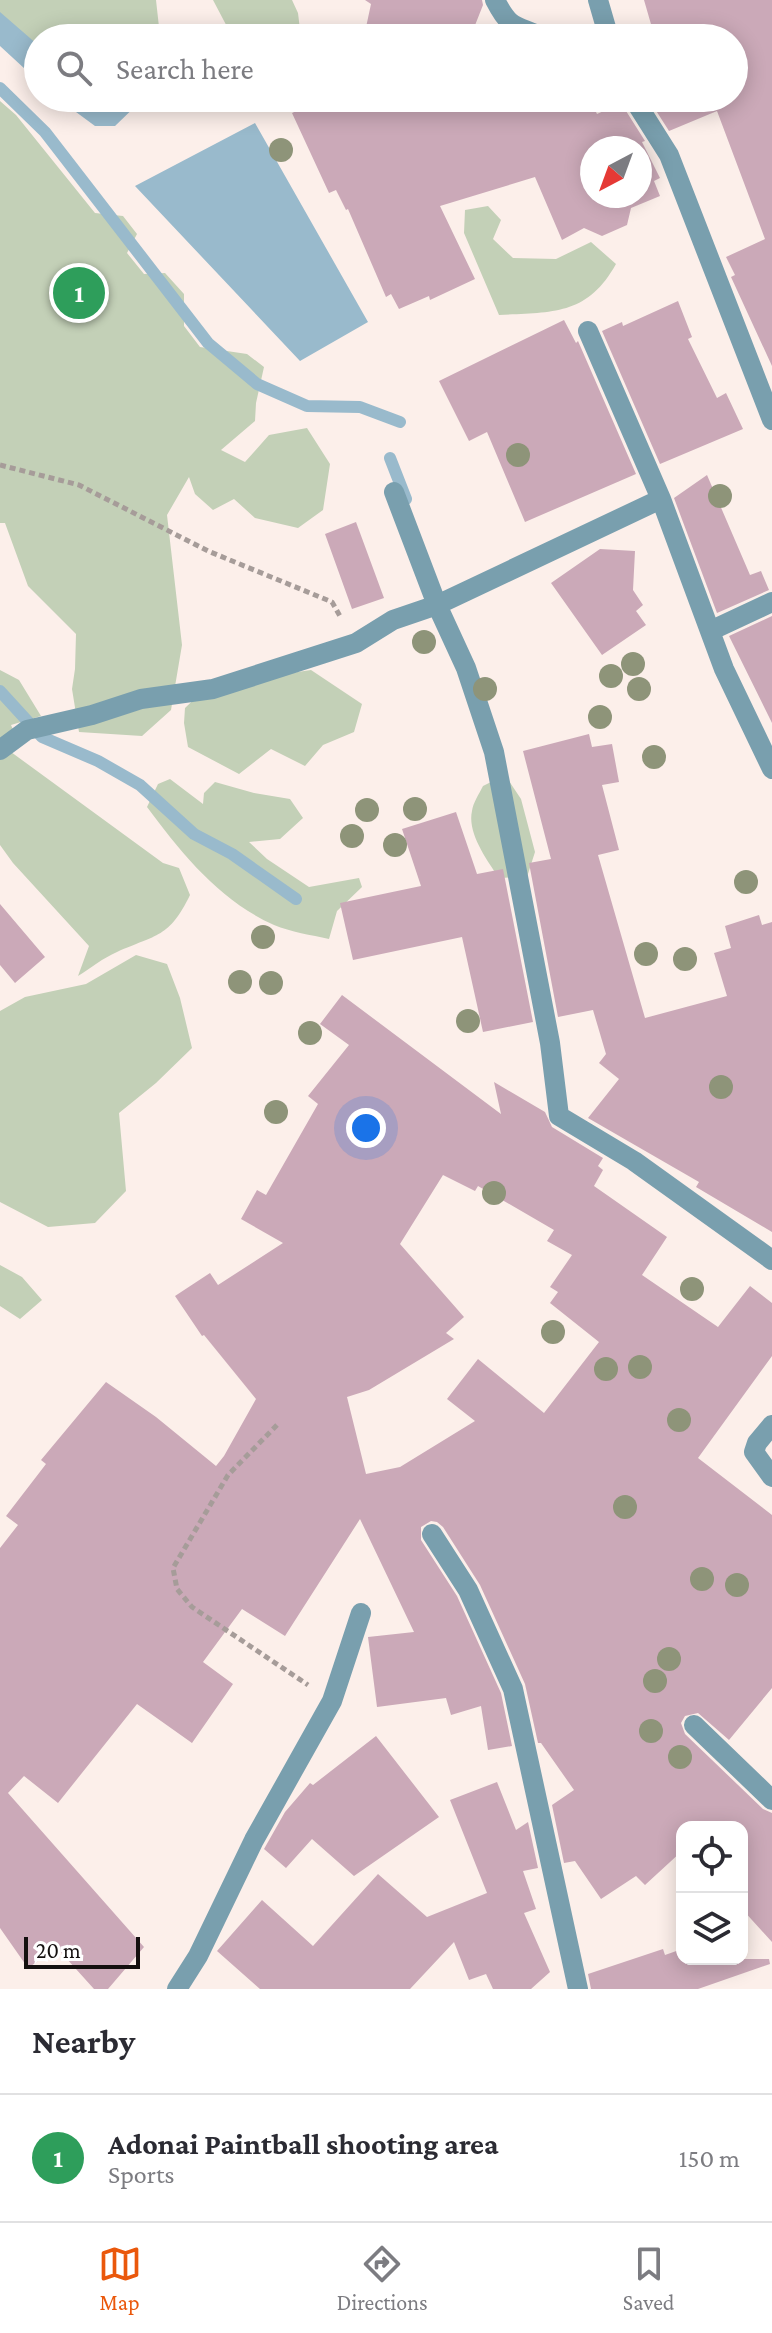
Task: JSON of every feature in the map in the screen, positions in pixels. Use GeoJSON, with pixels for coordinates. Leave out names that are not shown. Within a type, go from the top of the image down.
{"type":"FeatureCollection","features":[{"type":"Feature","properties":{"kind":"street"},"geometry":{"type":"LineString","coordinates":[[495,0],[510,24]]}},
{"type":"Feature","properties":{"kind":"street"},"geometry":{"type":"LineString","coordinates":[[598,0],[605,24]]}},
{"type":"Feature","properties":{"kind":"street"},"geometry":{"type":"LineString","coordinates":[[642,112],[669,155],[772,420]]}},
{"type":"Feature","properties":{"kind":"street"},"geometry":{"type":"LineString","coordinates":[[588,331],[661,499],[724,669],[772,769]]}},
{"type":"Feature","properties":{"kind":"street"},"geometry":{"type":"LineString","coordinates":[[394,492],[437,605],[470,680],[497,763],[550,1043],[559,1116],[634,1161],[772,1260]]}},
{"type":"Feature","properties":{"kind":"street"},"geometry":{"type":"LineString","coordinates":[[0,750],[27,730],[92,715],[141,699],[213,689],[356,643],[393,620],[437,605],[661,499]]}},
{"type":"Feature","properties":{"kind":"street"},"geometry":{"type":"LineString","coordinates":[[710,631],[772,602]]}},
{"type":"Feature","properties":{"kind":"street"},"geometry":{"type":"LineString","coordinates":[[772,1425],[757,1443],[754,1452],[772,1477]]}},
{"type":"Feature","properties":{"kind":"street"},"geometry":{"type":"LineString","coordinates":[[432,1534],[468,1590],[513,1689],[578,1989]]}},
{"type":"Feature","properties":{"kind":"street"},"geometry":{"type":"LineString","coordinates":[[177,1989],[198,1956],[254,1840],[332,1701],[361,1613]]}},
{"type":"Feature","properties":{"kind":"street"},"geometry":{"type":"LineString","coordinates":[[694,1725],[772,1800]]}},
{"type":"Feature","properties":{"kind":"path"},"geometry":{"type":"LineString","coordinates":[[0,465],[79,485],[208,551],[332,602],[356,643]]}},
{"type":"Feature","properties":{"kind":"path"},"geometry":{"type":"LineString","coordinates":[[277,1425],[228,1475],[173,1568],[177,1589],[192,1607],[332,1701]]}},
{"type":"Feature","properties":{"kind":"green space"},"geometry":{"type":"Polygon","coordinates":[[[0,0],[156,0],[159,24],[24,24],[24,43],[0,22],[0,0]]]}},
{"type":"Feature","properties":{"kind":"green space"},"geometry":{"type":"Polygon","coordinates":[[[213,0],[292,0],[299,24],[226,24],[213,0]]]}},
{"type":"Feature","properties":{"kind":"green space"},"geometry":{"type":"Polygon","coordinates":[[[0,101],[16,115],[95,213],[123,216],[137,234],[127,253],[144,274],[165,273],[184,294],[184,326],[200,347],[247,354],[264,367],[255,421],[221,450],[245,462],[269,435],[307,428],[330,464],[323,510],[298,528],[255,518],[234,499],[213,510],[195,494],[189,477],[167,515],[182,645],[171,710],[142,736],[79,732],[72,689],[76,634],[28,586],[5,523],[0,523],[0,101]]]}},
{"type":"Feature","properties":{"kind":"green space"},"geometry":{"type":"Polygon","coordinates":[[[488,206],[501,220],[493,239],[513,258],[556,259],[591,242],[616,264],[605,281],[580,302],[552,311],[499,315],[464,233],[465,210],[488,206]]]}},
{"type":"Feature","properties":{"kind":"green space"},"geometry":{"type":"Polygon","coordinates":[[[0,670],[19,680],[41,716],[11,725],[19,743],[11,752],[163,863],[179,868],[190,895],[175,920],[161,933],[112,954],[78,976],[89,946],[0,845],[0,670]]]}},
{"type":"Feature","properties":{"kind":"green space"},"geometry":{"type":"Polygon","coordinates":[[[311,670],[362,704],[354,732],[323,745],[305,766],[271,749],[239,774],[188,747],[185,708],[209,685],[311,670]]]}},
{"type":"Feature","properties":{"kind":"green space"},"geometry":{"type":"Polygon","coordinates":[[[505,775],[521,799],[535,852],[527,877],[499,878],[472,828],[473,808],[483,786],[505,775]]]}},
{"type":"Feature","properties":{"kind":"green space"},"geometry":{"type":"Polygon","coordinates":[[[170,779],[203,804],[204,793],[215,782],[290,799],[303,818],[280,839],[249,842],[267,859],[309,887],[359,878],[362,887],[337,911],[329,939],[274,925],[254,915],[203,875],[147,807],[158,784],[170,779]]]}},
{"type":"Feature","properties":{"kind":"green space"},"geometry":{"type":"Polygon","coordinates":[[[136,955],[167,964],[180,998],[192,1048],[119,1113],[126,1191],[95,1223],[48,1227],[0,1202],[0,1011],[25,997],[86,984],[136,955]]]}},
{"type":"Feature","properties":{"kind":"green space"},"geometry":{"type":"Polygon","coordinates":[[[0,1265],[22,1277],[42,1300],[20,1319],[0,1306],[0,1265]]]}},
{"type":"Feature","properties":{"kind":"water"},"geometry":{"type":"Polygon","coordinates":[[[0,12],[24,33],[24,68],[0,46],[0,12]]]}},
{"type":"Feature","properties":{"kind":"water"},"geometry":{"type":"Polygon","coordinates":[[[76,112],[130,112],[115,126],[95,126],[76,112]]]}},
{"type":"Feature","properties":{"kind":"water"},"geometry":{"type":"Polygon","coordinates":[[[255,123],[368,322],[300,361],[135,186],[255,123]]]}},
{"type":"Feature","properties":{"kind":"building"},"geometry":{"type":"Polygon","coordinates":[[[365,0],[482,0],[483,5],[476,24],[367,24],[371,4],[365,0]]]}},
{"type":"Feature","properties":{"kind":"building"},"geometry":{"type":"Polygon","coordinates":[[[644,0],[772,0],[772,366],[731,277],[735,275],[726,257],[765,239],[717,112],[748,112],[748,24],[651,24],[644,0]]]}},
{"type":"Feature","properties":{"kind":"building"},"geometry":{"type":"Polygon","coordinates":[[[627,112],[642,136],[580,136],[580,208],[631,208],[627,225],[602,236],[584,228],[562,240],[535,177],[440,206],[475,279],[430,300],[429,296],[399,309],[391,294],[386,297],[348,209],[336,190],[329,193],[292,113],[627,112]]]}},
{"type":"Feature","properties":{"kind":"building"},"geometry":{"type":"Polygon","coordinates":[[[657,112],[715,112],[669,131],[657,112]]]}},
{"type":"Feature","properties":{"kind":"building"},"geometry":{"type":"Polygon","coordinates":[[[652,162],[660,178],[654,181],[660,196],[652,199],[652,162]]]}},
{"type":"Feature","properties":{"kind":"building"},"geometry":{"type":"Polygon","coordinates":[[[678,301],[692,337],[688,339],[717,398],[726,393],[743,429],[660,464],[602,331],[622,322],[623,326],[678,301]]]}},
{"type":"Feature","properties":{"kind":"building"},"geometry":{"type":"Polygon","coordinates":[[[564,320],[576,343],[578,341],[636,474],[525,522],[487,432],[469,441],[439,381],[564,320]]]}},
{"type":"Feature","properties":{"kind":"building"},"geometry":{"type":"Polygon","coordinates":[[[707,475],[750,575],[761,571],[769,590],[717,613],[674,498],[707,475]]]}},
{"type":"Feature","properties":{"kind":"building"},"geometry":{"type":"Polygon","coordinates":[[[356,522],[384,598],[352,609],[325,534],[356,522]]]}},
{"type":"Feature","properties":{"kind":"building"},"geometry":{"type":"Polygon","coordinates":[[[600,549],[635,551],[633,590],[643,605],[636,611],[646,625],[602,655],[551,583],[600,549]]]}},
{"type":"Feature","properties":{"kind":"building"},"geometry":{"type":"Polygon","coordinates":[[[772,616],[772,723],[729,636],[772,616]]]}},
{"type":"Feature","properties":{"kind":"building"},"geometry":{"type":"Polygon","coordinates":[[[589,734],[592,747],[612,744],[619,782],[602,785],[619,850],[598,855],[645,1018],[727,996],[714,953],[731,948],[725,926],[759,915],[762,925],[772,922],[772,1232],[696,1187],[699,1182],[588,1118],[619,1079],[599,1063],[606,1054],[593,1010],[558,1017],[529,863],[551,859],[523,751],[589,734]]]}},
{"type":"Feature","properties":{"kind":"building"},"geometry":{"type":"Polygon","coordinates":[[[456,812],[477,874],[503,869],[533,1022],[483,1032],[462,937],[353,960],[340,903],[421,886],[402,829],[456,812]]]}},
{"type":"Feature","properties":{"kind":"building"},"geometry":{"type":"Polygon","coordinates":[[[0,904],[45,957],[15,983],[0,965],[0,904]]]}},
{"type":"Feature","properties":{"kind":"building"},"geometry":{"type":"Polygon","coordinates":[[[342,995],[501,1114],[494,1082],[545,1112],[552,1127],[603,1158],[598,1166],[603,1170],[594,1186],[667,1237],[642,1275],[718,1327],[750,1286],[772,1303],[772,1356],[698,1458],[772,1515],[772,1688],[729,1740],[698,1713],[685,1716],[681,1723],[685,1734],[763,1809],[772,1813],[772,1942],[748,1916],[748,1821],[676,1821],[676,1857],[645,1885],[636,1876],[601,1899],[575,1861],[564,1863],[552,1805],[574,1790],[538,1743],[525,1684],[480,1585],[437,1522],[431,1521],[421,1527],[421,1540],[457,1596],[501,1693],[512,1746],[488,1750],[481,1706],[451,1715],[446,1698],[377,1707],[368,1637],[414,1632],[360,1519],[285,1636],[242,1609],[203,1662],[233,1684],[192,1743],[137,1704],[58,1803],[24,1776],[8,1793],[144,1947],[108,1989],[94,1989],[57,1948],[28,1968],[0,1928],[0,1548],[18,1525],[6,1516],[46,1464],[41,1460],[106,1382],[156,1417],[216,1466],[224,1456],[256,1399],[202,1336],[175,1296],[210,1273],[218,1285],[283,1243],[241,1219],[257,1190],[266,1195],[318,1104],[308,1096],[349,1045],[320,1024],[342,995]],[[443,1175],[400,1244],[464,1317],[446,1333],[454,1339],[369,1390],[347,1397],[366,1474],[400,1467],[475,1421],[447,1399],[478,1359],[544,1413],[599,1342],[550,1303],[558,1292],[550,1287],[572,1255],[547,1241],[554,1230],[478,1186],[475,1191],[443,1175]]]}},
{"type":"Feature","properties":{"kind":"building"},"geometry":{"type":"Polygon","coordinates":[[[376,1736],[439,1817],[354,1876],[312,1839],[286,1868],[264,1849],[285,1812],[310,1783],[313,1785],[376,1736]]]}},
{"type":"Feature","properties":{"kind":"building"},"geometry":{"type":"Polygon","coordinates":[[[497,1782],[516,1830],[528,1822],[538,1868],[523,1871],[536,1909],[524,1913],[550,1972],[531,1989],[493,1989],[486,1974],[469,1980],[454,1942],[410,1989],[260,1989],[217,1951],[262,1900],[313,1946],[378,1874],[427,1917],[487,1893],[450,1800],[497,1782]]]}},
{"type":"Feature","properties":{"kind":"building"},"geometry":{"type":"Polygon","coordinates":[[[663,1949],[665,1955],[676,1951],[676,1965],[748,1965],[748,1959],[769,1959],[770,1964],[698,1989],[591,1989],[588,1974],[663,1949]]]}},
{"type":"Feature","properties":{"kind":"waterway"},"geometry":{"type":"LineString","coordinates":[[0,88],[24,111]]}},
{"type":"Feature","properties":{"kind":"waterway"},"geometry":{"type":"LineString","coordinates":[[25,112],[45,132],[208,343],[257,384],[307,406],[360,407],[400,422]]}},
{"type":"Feature","properties":{"kind":"waterway"},"geometry":{"type":"LineString","coordinates":[[390,458],[406,499]]}},
{"type":"Feature","properties":{"kind":"waterway"},"geometry":{"type":"LineString","coordinates":[[0,691],[42,737],[98,761],[140,785],[194,834],[232,854],[296,899]]}},
{"type":"Feature","properties":{"kind":"place","name":"Adonai Paintball shooting area"},"geometry":{"type":"Point","coordinates":[79,293]}}]}
